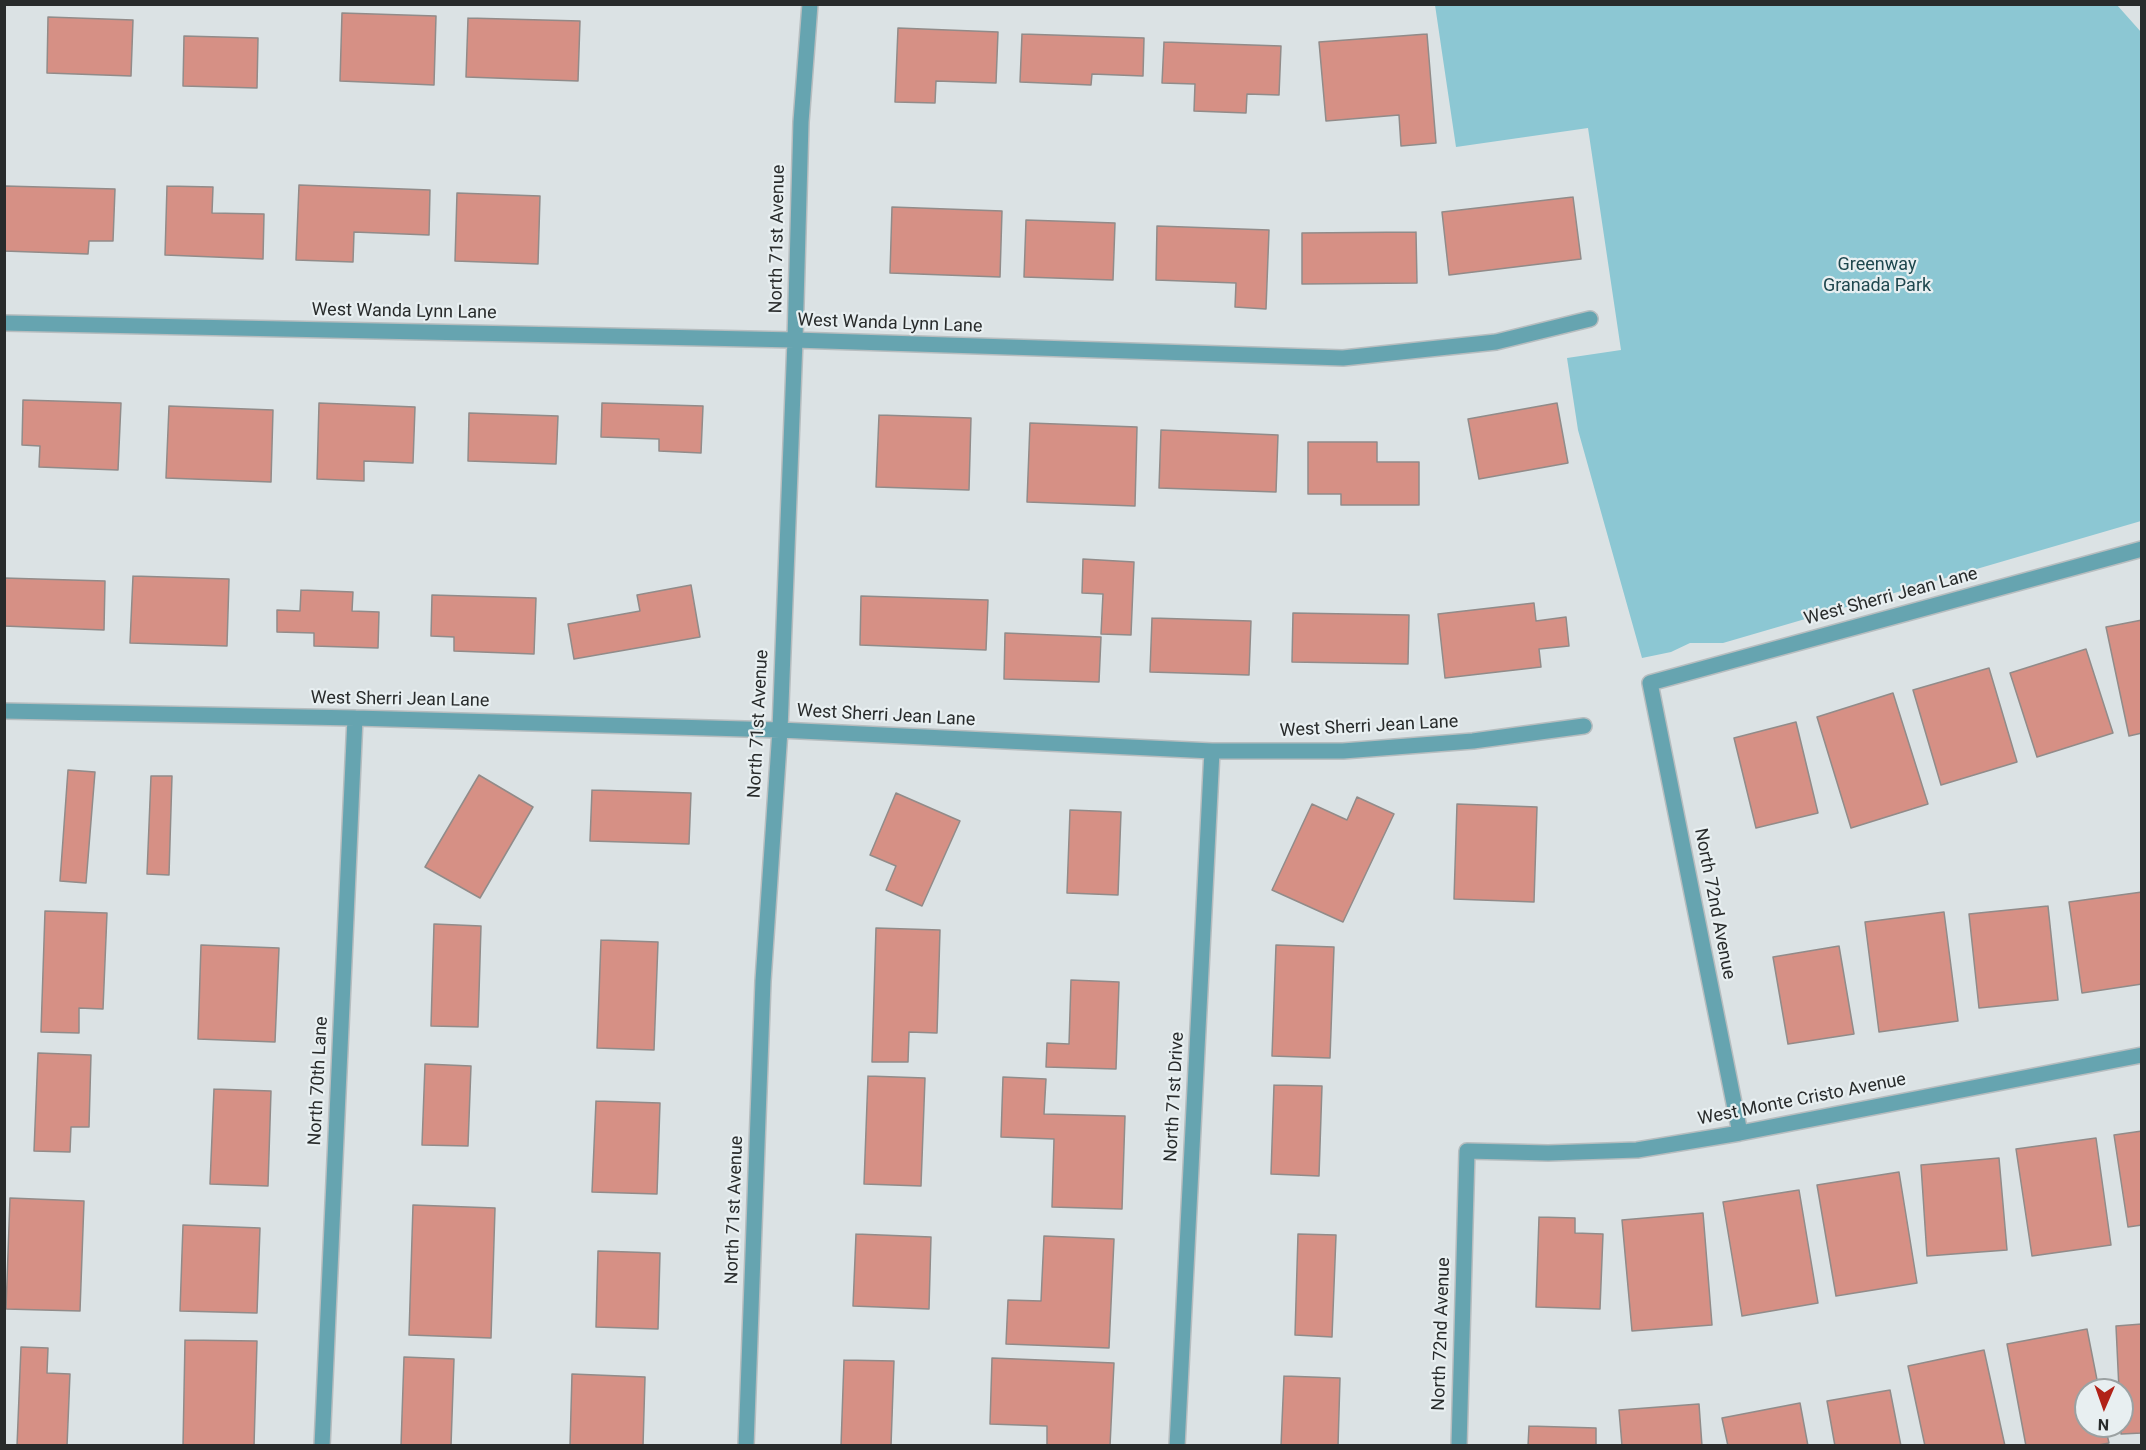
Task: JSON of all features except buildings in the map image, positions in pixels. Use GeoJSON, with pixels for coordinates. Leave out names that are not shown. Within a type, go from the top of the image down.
{"type":"FeatureCollection","features":[{"type":"Feature","properties":{"kind":"street","name":"North 71st Avenue"},"geometry":{"type":"LineString","coordinates":[[746,1446],[763,981],[780,730],[801,122],[810,4]]}},
{"type":"Feature","properties":{"kind":"street","name":"West Wanda Lynn Lane"},"geometry":{"type":"LineString","coordinates":[[4,323],[795,340],[1343,358],[1496,342],[1590,319]]}},
{"type":"Feature","properties":{"kind":"street","name":"West Sherri Jean Lane"},"geometry":{"type":"LineString","coordinates":[[1650,683],[2142,549]]}},
{"type":"Feature","properties":{"kind":"street","name":"North 72nd Avenue"},"geometry":{"type":"LineString","coordinates":[[1650,683],[1740,1133]]}},
{"type":"Feature","properties":{"kind":"street","name":"West Sherri Jean Lane"},"geometry":{"type":"LineString","coordinates":[[4,711],[780,730],[1212,751],[1343,751],[1473,741],[1584,726]]}},
{"type":"Feature","properties":{"kind":"street","name":"North 70th Lane"},"geometry":{"type":"LineString","coordinates":[[322,1446],[355,718]]}},
{"type":"Feature","properties":{"kind":"street","name":"North 71st Drive"},"geometry":{"type":"LineString","coordinates":[[1177,1446],[1212,751]]}},
{"type":"Feature","properties":{"kind":"street","name":"West Monte Cristo Avenue"},"geometry":{"type":"LineString","coordinates":[[1467,1151],[1548,1153],[1637,1150],[1740,1133],[2142,1055]]}},
{"type":"Feature","properties":{"kind":"street","name":"North 72nd Avenue"},"geometry":{"type":"LineString","coordinates":[[1459,1446],[1467,1151]]}},
{"type":"Feature","properties":{"kind":"green space","name":"Greenway Granada Park"},"geometry":{"type":"Polygon","coordinates":[[[1435,5],[2117,5],[2141,32],[2141,521],[1723,643],[1690,643],[1671,652],[1642,658],[1578,430],[1567,358],[1621,350],[1588,128],[1456,147],[1435,5]]]}}]}
